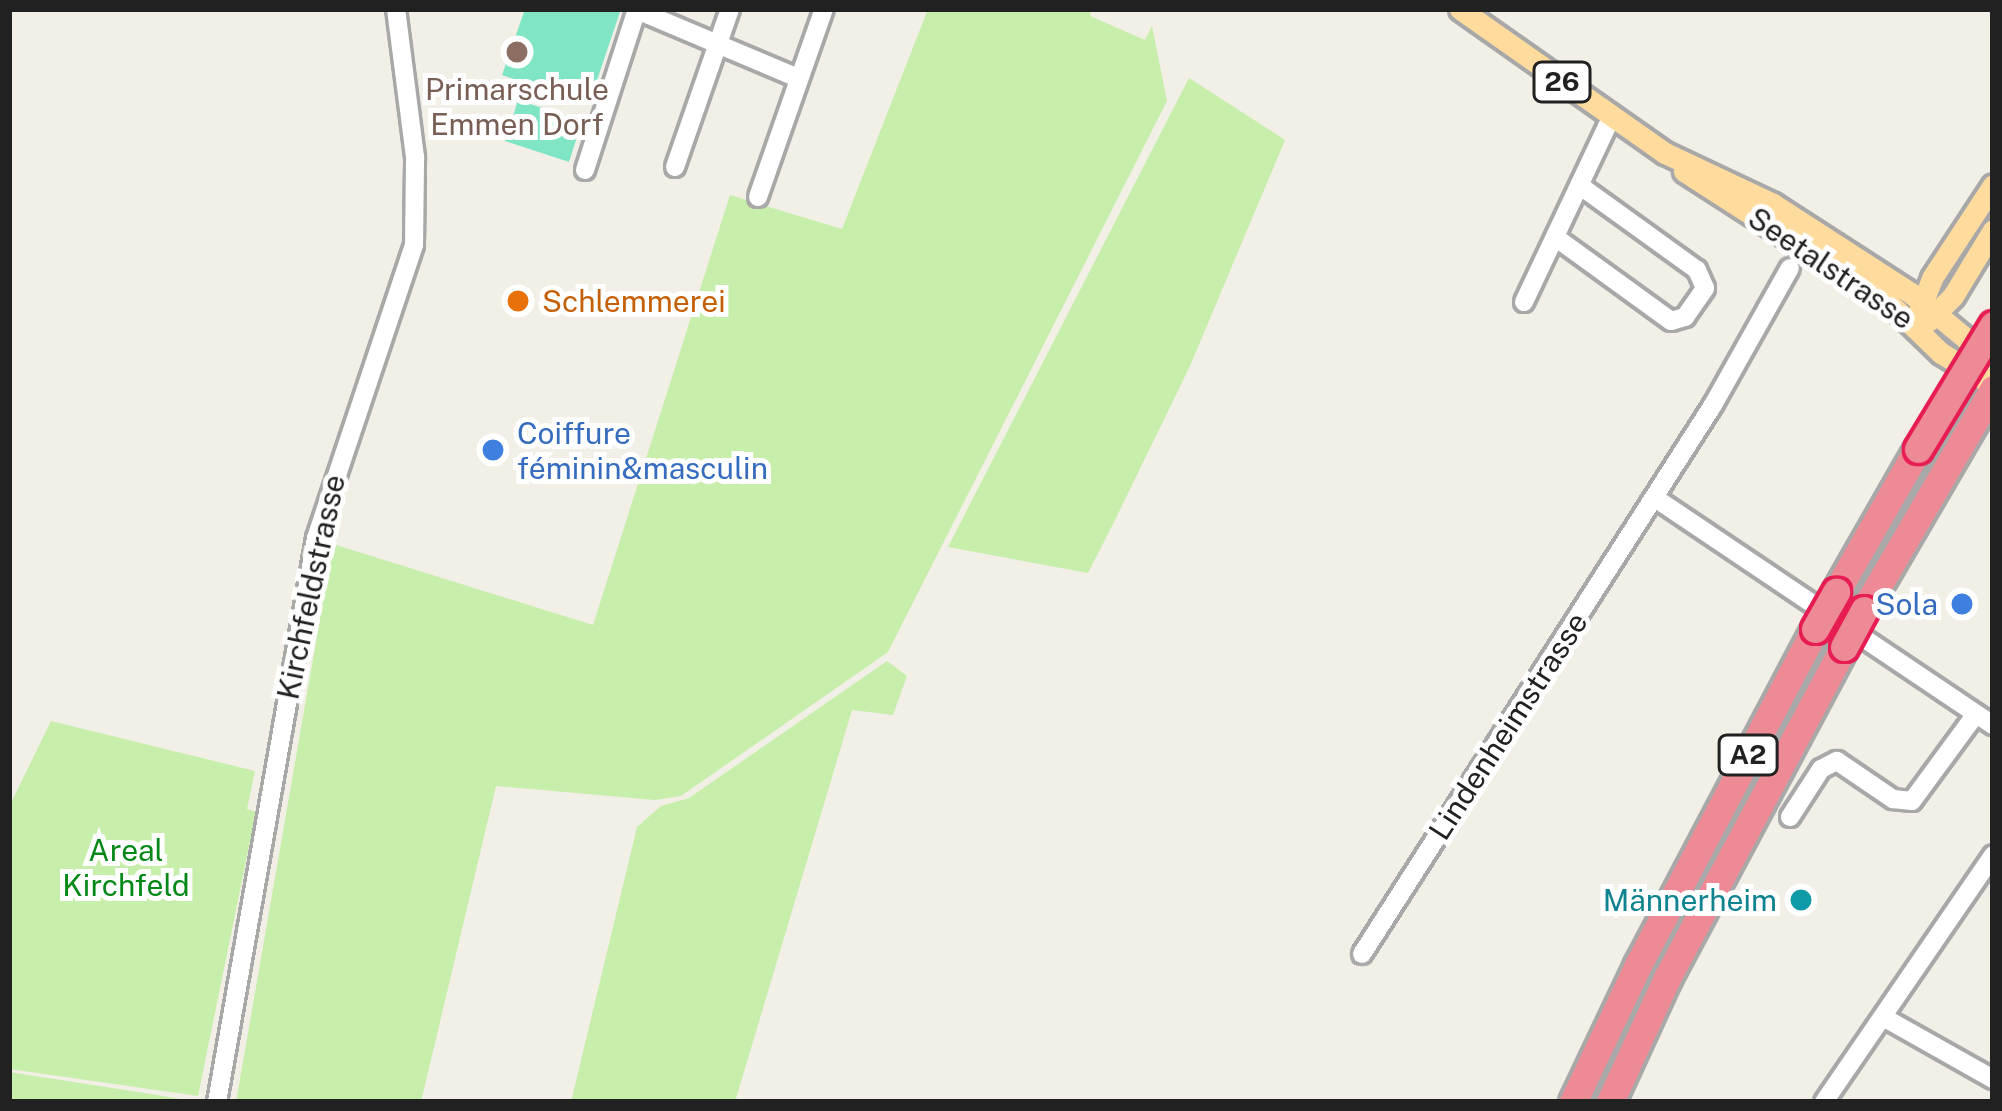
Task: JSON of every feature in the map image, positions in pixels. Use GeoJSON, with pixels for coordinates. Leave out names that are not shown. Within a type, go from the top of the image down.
{"type":"FeatureCollection","features":[{"type":"Feature","properties":{"kind":"highway","name":"A2"},"geometry":{"type":"LineString","coordinates":[[1574,1102],[1638,965],[1815,629],[1993,326]]}},
{"type":"Feature","properties":{"kind":"highway","name":"A2"},"geometry":{"type":"LineString","coordinates":[[1610,1102],[1667,977],[1864,610],[1993,387]]}},
{"type":"Feature","properties":{"kind":"main road","name":"Seetalstrasse"},"geometry":{"type":"LineString","coordinates":[[1460,9],[1667,154],[1774,204],[1890,281],[1926,314],[1942,353],[1993,387]]}},
{"type":"Feature","properties":{"kind":"main road","name":"Seetalstrasse"},"geometry":{"type":"LineString","coordinates":[[1667,154],[1691,177],[1926,314],[1993,361]]}},
{"type":"Feature","properties":{"kind":"main road"},"geometry":{"type":"LineString","coordinates":[[1926,314],[1960,234],[1993,185]]}},
{"type":"Feature","properties":{"kind":"main road"},"geometry":{"type":"LineString","coordinates":[[1926,314],[1993,230]]}},
{"type":"Feature","properties":{"kind":"main road"},"geometry":{"type":"LineString","coordinates":[[1890,281],[1915,272],[1960,234]]}},
{"type":"Feature","properties":{"kind":"street","name":"Kirchfeldstrasse"},"geometry":{"type":"LineString","coordinates":[[217,1102],[316,538],[414,245],[418,188],[396,9]]}},
{"type":"Feature","properties":{"kind":"street"},"geometry":{"type":"LineString","coordinates":[[675,167],[730,9]]}},
{"type":"Feature","properties":{"kind":"street"},"geometry":{"type":"LineString","coordinates":[[758,196],[824,9]]}},
{"type":"Feature","properties":{"kind":"street"},"geometry":{"type":"LineString","coordinates":[[585,170],[637,10],[798,79]]}},
{"type":"Feature","properties":{"kind":"street"},"geometry":{"type":"LineString","coordinates":[[1524,302],[1611,118]]}},
{"type":"Feature","properties":{"kind":"street"},"geometry":{"type":"LineString","coordinates":[[1555,237],[1671,321],[1685,317],[1705,288],[1697,270],[1579,185]]}},
{"type":"Feature","properties":{"kind":"street","name":"Lindenheimstrasse"},"geometry":{"type":"LineString","coordinates":[[1362,954],[1655,498],[1790,268]]}},
{"type":"Feature","properties":{"kind":"street"},"geometry":{"type":"LineString","coordinates":[[1655,498],[1993,725]]}},
{"type":"Feature","properties":{"kind":"street"},"geometry":{"type":"LineString","coordinates":[[1790,818],[1821,769],[1837,761],[1893,799],[1912,801],[1976,714]]}},
{"type":"Feature","properties":{"kind":"street"},"geometry":{"type":"LineString","coordinates":[[1825,1102],[1993,854]]}},
{"type":"Feature","properties":{"kind":"street"},"geometry":{"type":"LineString","coordinates":[[1882,1017],[1993,1079]]}},
{"type":"Feature","properties":{"kind":"green space"},"geometry":{"type":"Polygon","coordinates":[[[525,9],[621,9],[589,104],[502,75],[525,9]]]}},
{"type":"Feature","properties":{"kind":"green space"},"geometry":{"type":"Polygon","coordinates":[[[928,9],[1092,9],[1090,16],[1145,40],[1152,26],[1167,101],[888,652],[681,796],[655,800],[496,786],[421,1102],[236,1102],[333,544],[593,625],[730,195],[842,229],[928,9]]]}},
{"type":"Feature","properties":{"kind":"green space"},"geometry":{"type":"Polygon","coordinates":[[[1189,78],[1285,140],[1190,366],[1088,573],[948,547],[1189,78]]]}},
{"type":"Feature","properties":{"kind":"green space"},"geometry":{"type":"Polygon","coordinates":[[[518,100],[582,121],[569,162],[505,141],[518,100]]]}},
{"type":"Feature","properties":{"kind":"green space"},"geometry":{"type":"Polygon","coordinates":[[[887,661],[907,676],[893,715],[852,710],[735,1102],[571,1102],[637,827],[661,806],[689,798],[887,661]]]}},
{"type":"Feature","properties":{"kind":"green space","name":"Areal Kirchfeld"},"geometry":{"type":"Polygon","coordinates":[[[51,721],[255,771],[247,809],[256,812],[198,1096],[9,1069],[9,807],[51,721]]]}},
{"type":"Feature","properties":{"kind":"green space"},"geometry":{"type":"Polygon","coordinates":[[[9,1072],[151,1094],[198,1102],[9,1102],[9,1072]]]}},
{"type":"Feature","properties":{"kind":"place","name":"Primarschule Emmen Dorf"},"geometry":{"type":"Point","coordinates":[517,52]}},
{"type":"Feature","properties":{"kind":"place","name":"Schlemmerei"},"geometry":{"type":"Point","coordinates":[518,301]}},
{"type":"Feature","properties":{"kind":"place","name":"Coiffure féminin&masculin"},"geometry":{"type":"Point","coordinates":[493,450]}},
{"type":"Feature","properties":{"kind":"place","name":"Sola"},"geometry":{"type":"Point","coordinates":[1962,604]}},
{"type":"Feature","properties":{"kind":"place","name":"Männerheim"},"geometry":{"type":"Point","coordinates":[1801,900]}}]}
